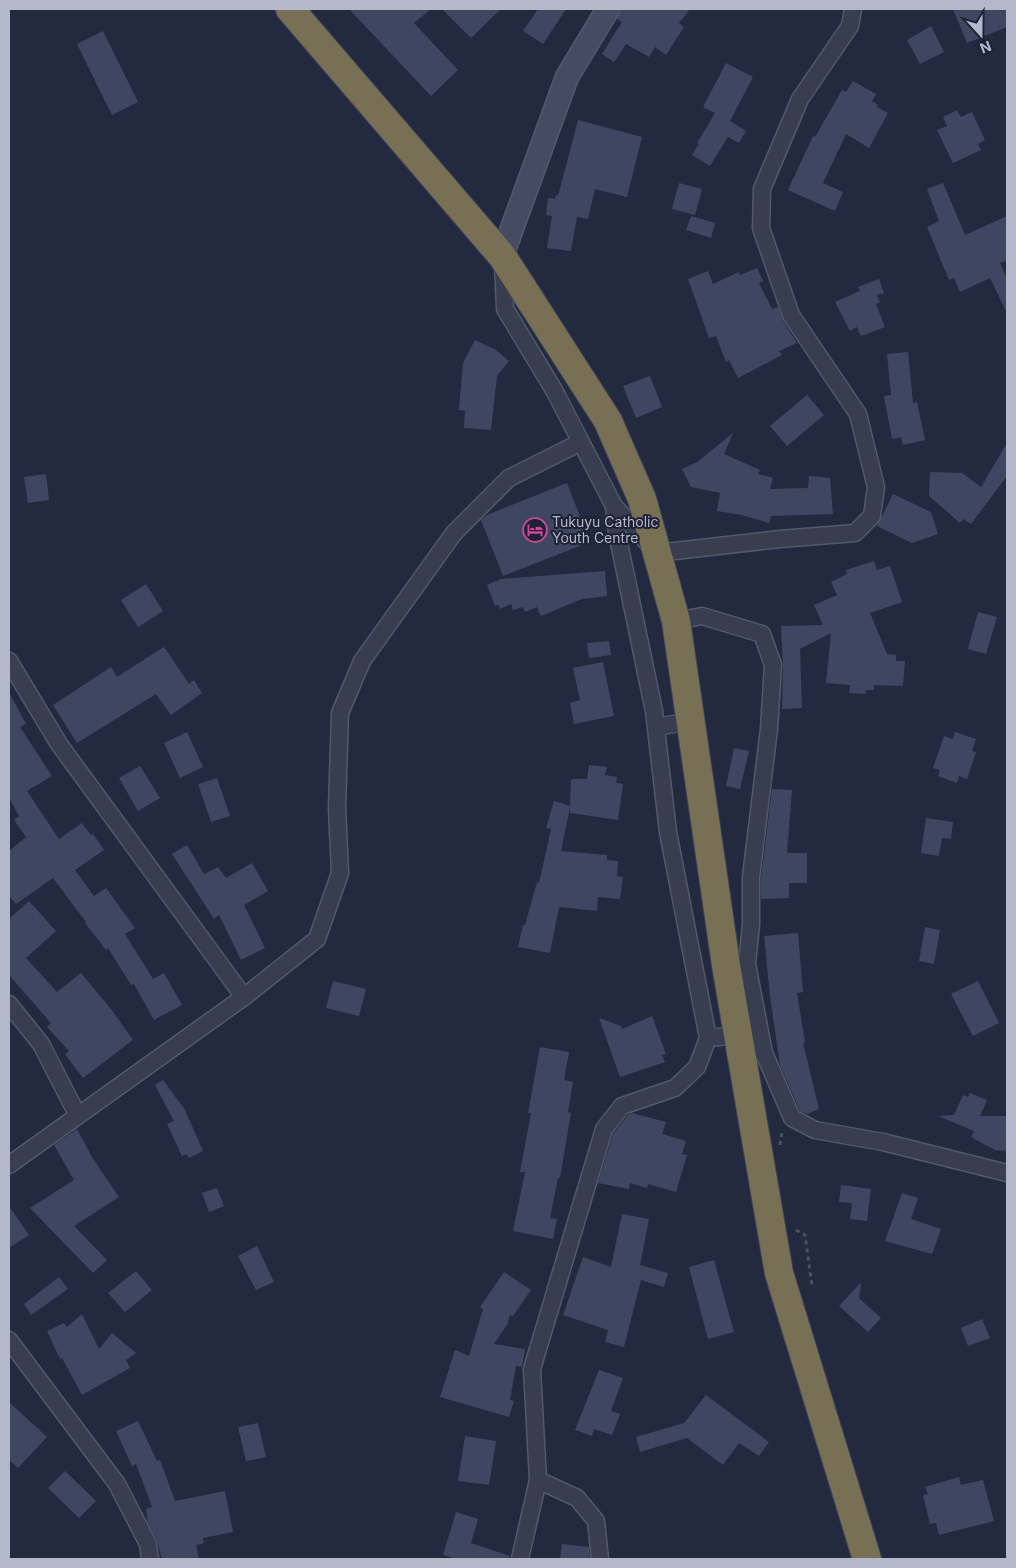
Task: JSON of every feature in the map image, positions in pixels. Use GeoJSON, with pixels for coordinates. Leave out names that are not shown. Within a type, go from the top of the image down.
{"type":"FeatureCollection","features":[{"type":"Feature","properties":{"kind":"highway"},"geometry":{"type":"LineString","coordinates":[[290,9],[502,256],[608,421],[642,499],[676,621],[692,721],[737,965],[738,1035],[779,1273],[867,1559]]}},
{"type":"Feature","properties":{"kind":"street"},"geometry":{"type":"LineString","coordinates":[[608,9],[567,77],[502,256],[505,309],[554,390],[614,506],[657,553],[780,539],[855,533],[872,516],[876,487],[858,414],[791,315],[761,228],[762,189],[800,99],[850,26],[853,9]]}},
{"type":"Feature","properties":{"kind":"street"},"geometry":{"type":"LineString","coordinates":[[9,1166],[244,997],[317,939],[340,874],[337,808],[340,713],[362,662],[454,533],[509,478],[581,442]]}},
{"type":"Feature","properties":{"kind":"street"},"geometry":{"type":"LineString","coordinates":[[520,1559],[538,1480],[532,1369],[604,1129],[622,1106],[675,1088],[697,1067],[708,1038],[668,832],[654,711],[617,533],[614,506]]}},
{"type":"Feature","properties":{"kind":"street"},"geometry":{"type":"LineString","coordinates":[[676,621],[702,616],[762,634],[774,665],[769,729],[751,877],[751,924],[737,965],[764,1052],[792,1118],[815,1130],[884,1142],[1007,1173]]}},
{"type":"Feature","properties":{"kind":"street"},"geometry":{"type":"LineString","coordinates":[[9,661],[59,744],[244,997]]}},
{"type":"Feature","properties":{"kind":"street"},"geometry":{"type":"LineString","coordinates":[[656,727],[692,721]]}},
{"type":"Feature","properties":{"kind":"street"},"geometry":{"type":"LineString","coordinates":[[9,1004],[41,1044],[78,1116]]}},
{"type":"Feature","properties":{"kind":"street"},"geometry":{"type":"LineString","coordinates":[[708,1038],[738,1035]]}},
{"type":"Feature","properties":{"kind":"street"},"geometry":{"type":"LineString","coordinates":[[9,1340],[117,1484],[148,1544],[150,1559]]}},
{"type":"Feature","properties":{"kind":"street"},"geometry":{"type":"LineString","coordinates":[[538,1480],[577,1498],[596,1521],[600,1559]]}},
{"type":"Feature","properties":{"kind":"path"},"geometry":{"type":"LineString","coordinates":[[779,1150],[782,1138],[782,1115],[788,1108]]}},
{"type":"Feature","properties":{"kind":"path"},"geometry":{"type":"LineString","coordinates":[[793,1229],[805,1235],[812,1286]]}},
{"type":"Feature","properties":{"kind":"building"},"geometry":{"type":"Polygon","coordinates":[[[349,9],[431,9],[414,23],[458,70],[431,96],[349,9]]]}},
{"type":"Feature","properties":{"kind":"building"},"geometry":{"type":"Polygon","coordinates":[[[442,9],[501,9],[471,38],[442,9]]]}},
{"type":"Feature","properties":{"kind":"building"},"geometry":{"type":"Polygon","coordinates":[[[538,9],[566,9],[543,44],[523,31],[538,9]]]}},
{"type":"Feature","properties":{"kind":"building"},"geometry":{"type":"Polygon","coordinates":[[[621,9],[690,9],[679,23],[684,27],[666,55],[655,47],[649,57],[626,44],[614,62],[602,54],[622,22],[617,19],[621,9]]]}},
{"type":"Feature","properties":{"kind":"building"},"geometry":{"type":"Polygon","coordinates":[[[953,9],[1007,9],[1007,27],[967,43],[953,9]]]}},
{"type":"Feature","properties":{"kind":"building"},"geometry":{"type":"Polygon","coordinates":[[[931,26],[944,52],[920,64],[907,40],[931,26]]]}},
{"type":"Feature","properties":{"kind":"building"},"geometry":{"type":"Polygon","coordinates":[[[103,31],[138,102],[112,115],[77,44],[103,31]]]}},
{"type":"Feature","properties":{"kind":"building"},"geometry":{"type":"Polygon","coordinates":[[[726,63],[753,77],[730,121],[746,131],[739,143],[728,137],[710,166],[692,155],[715,113],[703,107],[726,63]]]}},
{"type":"Feature","properties":{"kind":"building"},"geometry":{"type":"Polygon","coordinates":[[[853,81],[876,94],[872,101],[878,105],[877,107],[888,113],[869,148],[846,134],[823,183],[843,192],[835,211],[788,190],[813,136],[815,137],[842,90],[846,92],[853,81]]]}},
{"type":"Feature","properties":{"kind":"building"},"geometry":{"type":"Polygon","coordinates":[[[957,110],[961,117],[972,112],[985,140],[978,144],[981,150],[953,163],[937,130],[947,126],[943,117],[957,110]]]}},
{"type":"Feature","properties":{"kind":"building"},"geometry":{"type":"Polygon","coordinates":[[[578,120],[642,137],[627,197],[595,189],[588,219],[577,217],[571,251],[547,248],[552,216],[546,215],[548,198],[555,199],[556,195],[558,196],[578,120]]]}},
{"type":"Feature","properties":{"kind":"building"},"geometry":{"type":"Polygon","coordinates":[[[679,183],[702,189],[695,215],[672,209],[679,183]]]}},
{"type":"Feature","properties":{"kind":"building"},"geometry":{"type":"Polygon","coordinates":[[[943,183],[965,235],[1007,216],[1007,260],[1000,263],[1007,278],[1007,313],[990,278],[960,292],[954,278],[949,280],[927,227],[939,221],[927,189],[943,183]]]}},
{"type":"Feature","properties":{"kind":"building"},"geometry":{"type":"Polygon","coordinates":[[[691,216],[715,223],[711,238],[686,230],[691,216]]]}},
{"type":"Feature","properties":{"kind":"building"},"geometry":{"type":"Polygon","coordinates":[[[757,268],[763,281],[759,283],[772,309],[778,307],[783,321],[797,343],[779,351],[782,355],[738,378],[729,360],[726,362],[716,336],[709,338],[688,279],[708,271],[713,284],[739,272],[740,275],[757,268]]]}},
{"type":"Feature","properties":{"kind":"building"},"geometry":{"type":"Polygon","coordinates":[[[879,279],[884,293],[877,295],[880,302],[876,304],[885,327],[861,336],[857,327],[850,331],[835,302],[860,291],[858,287],[879,279]]]}},
{"type":"Feature","properties":{"kind":"building"},"geometry":{"type":"Polygon","coordinates":[[[475,340],[496,350],[509,361],[497,376],[491,430],[464,428],[465,411],[459,410],[463,363],[475,340]]]}},
{"type":"Feature","properties":{"kind":"building"},"geometry":{"type":"Polygon","coordinates":[[[908,352],[913,403],[917,402],[925,440],[903,445],[901,437],[892,439],[884,396],[891,395],[887,354],[908,352]]]}},
{"type":"Feature","properties":{"kind":"building"},"geometry":{"type":"Polygon","coordinates":[[[650,376],[662,407],[636,418],[623,386],[650,376]]]}},
{"type":"Feature","properties":{"kind":"building"},"geometry":{"type":"Polygon","coordinates":[[[807,395],[824,415],[787,446],[770,426],[807,395]]]}},
{"type":"Feature","properties":{"kind":"building"},"geometry":{"type":"Polygon","coordinates":[[[733,433],[724,454],[760,470],[758,474],[773,478],[770,489],[808,488],[809,476],[830,478],[833,514],[771,516],[769,523],[742,515],[717,511],[720,493],[691,487],[682,469],[697,462],[733,433]]]}},
{"type":"Feature","properties":{"kind":"building"},"geometry":{"type":"Polygon","coordinates":[[[1007,443],[1007,476],[971,524],[963,519],[960,523],[929,496],[930,472],[962,473],[981,487],[1007,443]]]}},
{"type":"Feature","properties":{"kind":"building"},"geometry":{"type":"Polygon","coordinates":[[[46,474],[49,500],[28,503],[24,477],[46,474]]]}},
{"type":"Feature","properties":{"kind":"building"},"geometry":{"type":"Polygon","coordinates":[[[567,483],[590,542],[503,576],[481,520],[487,515],[567,483]]]}},
{"type":"Feature","properties":{"kind":"building"},"geometry":{"type":"Polygon","coordinates":[[[893,494],[931,512],[938,534],[912,543],[877,526],[893,494]]]}},
{"type":"Feature","properties":{"kind":"building"},"geometry":{"type":"Polygon","coordinates":[[[874,561],[877,570],[890,566],[902,602],[870,613],[887,654],[896,655],[896,661],[905,661],[903,686],[874,685],[874,690],[866,690],[865,694],[849,693],[850,685],[826,683],[831,633],[800,649],[802,708],[782,709],[783,666],[781,626],[823,625],[814,605],[837,595],[831,582],[847,574],[846,570],[874,561]]]}},
{"type":"Feature","properties":{"kind":"building"},"geometry":{"type":"Polygon","coordinates":[[[605,571],[607,596],[582,599],[541,616],[537,607],[525,612],[523,607],[513,610],[511,604],[500,609],[498,604],[495,606],[487,585],[501,579],[605,571]]]}},
{"type":"Feature","properties":{"kind":"building"},"geometry":{"type":"Polygon","coordinates":[[[146,584],[163,611],[138,627],[121,600],[146,584]]]}},
{"type":"Feature","properties":{"kind":"building"},"geometry":{"type":"Polygon","coordinates":[[[978,612],[997,617],[986,654],[968,649],[978,612]]]}},
{"type":"Feature","properties":{"kind":"building"},"geometry":{"type":"Polygon","coordinates":[[[609,641],[611,655],[589,658],[587,643],[609,641]]]}},
{"type":"Feature","properties":{"kind":"building"},"geometry":{"type":"Polygon","coordinates":[[[164,647],[189,684],[194,680],[202,693],[171,715],[156,694],[77,743],[53,705],[111,667],[117,677],[164,647]]]}},
{"type":"Feature","properties":{"kind":"building"},"geometry":{"type":"Polygon","coordinates":[[[603,662],[614,716],[574,724],[570,703],[580,700],[573,668],[603,662]]]}},
{"type":"Feature","properties":{"kind":"building"},"geometry":{"type":"Polygon","coordinates":[[[9,692],[26,724],[20,727],[52,776],[27,791],[59,839],[82,823],[91,835],[93,834],[104,850],[75,870],[94,896],[106,888],[135,928],[125,934],[153,979],[164,973],[182,1005],[154,1020],[134,984],[131,985],[108,948],[106,950],[53,878],[16,904],[9,896],[9,851],[26,837],[14,820],[19,816],[9,798],[9,692]]]}},
{"type":"Feature","properties":{"kind":"building"},"geometry":{"type":"Polygon","coordinates":[[[187,732],[203,767],[180,778],[164,743],[187,732]]]}},
{"type":"Feature","properties":{"kind":"building"},"geometry":{"type":"Polygon","coordinates":[[[955,732],[976,739],[972,751],[976,752],[967,779],[959,776],[957,783],[938,776],[940,770],[933,768],[944,736],[953,739],[955,732]]]}},
{"type":"Feature","properties":{"kind":"building"},"geometry":{"type":"Polygon","coordinates":[[[734,748],[749,751],[740,789],[726,786],[734,748]]]}},
{"type":"Feature","properties":{"kind":"building"},"geometry":{"type":"Polygon","coordinates":[[[589,765],[607,767],[605,775],[617,777],[616,783],[623,784],[618,820],[570,813],[570,807],[561,851],[607,855],[607,860],[618,861],[617,876],[623,877],[620,899],[598,897],[597,911],[559,907],[550,953],[518,947],[537,882],[539,883],[551,829],[546,828],[554,801],[570,806],[571,779],[587,779],[589,765]]]}},
{"type":"Feature","properties":{"kind":"building"},"geometry":{"type":"Polygon","coordinates":[[[140,766],[160,798],[138,811],[119,778],[140,766]]]}},
{"type":"Feature","properties":{"kind":"building"},"geometry":{"type":"Polygon","coordinates":[[[217,778],[230,816],[211,822],[198,784],[217,778]]]}},
{"type":"Feature","properties":{"kind":"building"},"geometry":{"type":"Polygon","coordinates":[[[772,789],[792,790],[787,853],[807,853],[807,883],[789,883],[789,898],[761,899],[761,878],[772,789]]]}},
{"type":"Feature","properties":{"kind":"building"},"geometry":{"type":"Polygon","coordinates":[[[926,818],[953,822],[951,839],[942,838],[939,856],[921,853],[926,818]]]}},
{"type":"Feature","properties":{"kind":"building"},"geometry":{"type":"Polygon","coordinates":[[[187,845],[204,874],[218,867],[226,878],[252,863],[268,891],[244,905],[265,948],[241,960],[219,915],[214,919],[172,854],[187,845]]]}},
{"type":"Feature","properties":{"kind":"building"},"geometry":{"type":"Polygon","coordinates":[[[29,901],[56,931],[26,958],[57,992],[81,973],[111,1009],[133,1040],[83,1078],[65,1054],[69,1051],[47,1027],[51,1023],[9,975],[9,919],[29,901]]]}},
{"type":"Feature","properties":{"kind":"building"},"geometry":{"type":"Polygon","coordinates":[[[925,927],[940,930],[934,964],[919,961],[925,927]]]}},
{"type":"Feature","properties":{"kind":"building"},"geometry":{"type":"Polygon","coordinates":[[[798,933],[803,992],[797,993],[805,1042],[803,1043],[819,1109],[807,1114],[800,1111],[780,1065],[764,936],[798,933]]]}},
{"type":"Feature","properties":{"kind":"building"},"geometry":{"type":"Polygon","coordinates":[[[333,981],[366,989],[359,1016],[326,1008],[333,981]]]}},
{"type":"Feature","properties":{"kind":"building"},"geometry":{"type":"Polygon","coordinates":[[[978,981],[999,1023],[973,1036],[951,994],[978,981]]]}},
{"type":"Feature","properties":{"kind":"building"},"geometry":{"type":"Polygon","coordinates":[[[652,1016],[666,1054],[662,1055],[665,1062],[620,1077],[599,1018],[621,1026],[622,1029],[652,1016]]]}},
{"type":"Feature","properties":{"kind":"building"},"geometry":{"type":"Polygon","coordinates":[[[540,1047],[569,1052],[564,1080],[573,1082],[568,1112],[571,1113],[560,1178],[558,1178],[550,1218],[557,1219],[553,1239],[513,1231],[525,1172],[520,1172],[531,1113],[528,1113],[540,1047]]]}},
{"type":"Feature","properties":{"kind":"building"},"geometry":{"type":"Polygon","coordinates":[[[163,1080],[185,1110],[203,1151],[189,1158],[186,1154],[182,1156],[167,1124],[174,1121],[155,1085],[163,1080]]]}},
{"type":"Feature","properties":{"kind":"building"},"geometry":{"type":"Polygon","coordinates":[[[970,1093],[987,1100],[980,1116],[1007,1116],[1007,1151],[995,1150],[971,1137],[974,1131],[938,1116],[954,1115],[963,1095],[968,1097],[970,1093]]]}},
{"type":"Feature","properties":{"kind":"building"},"geometry":{"type":"Polygon","coordinates":[[[632,1113],[666,1122],[662,1134],[686,1141],[682,1154],[687,1155],[676,1192],[648,1184],[647,1188],[630,1183],[629,1189],[598,1183],[613,1134],[628,1115],[632,1113]]]}},
{"type":"Feature","properties":{"kind":"building"},"geometry":{"type":"Polygon","coordinates":[[[77,1129],[92,1157],[119,1197],[74,1226],[107,1260],[93,1273],[30,1208],[74,1180],[54,1145],[77,1129]]]}},
{"type":"Feature","properties":{"kind":"building"},"geometry":{"type":"Polygon","coordinates":[[[841,1185],[871,1189],[867,1221],[850,1219],[852,1203],[839,1202],[841,1185]]]}},
{"type":"Feature","properties":{"kind":"building"},"geometry":{"type":"Polygon","coordinates":[[[217,1188],[224,1206],[209,1212],[202,1193],[217,1188]]]}},
{"type":"Feature","properties":{"kind":"building"},"geometry":{"type":"Polygon","coordinates":[[[902,1193],[918,1198],[911,1219],[941,1229],[932,1254],[885,1241],[902,1193]]]}},
{"type":"Feature","properties":{"kind":"building"},"geometry":{"type":"Polygon","coordinates":[[[9,1206],[29,1235],[9,1248],[9,1206]]]}},
{"type":"Feature","properties":{"kind":"building"},"geometry":{"type":"Polygon","coordinates":[[[622,1214],[649,1219],[640,1265],[668,1273],[664,1287],[641,1280],[624,1347],[605,1342],[608,1330],[563,1315],[583,1257],[611,1267],[622,1214]]]}},
{"type":"Feature","properties":{"kind":"building"},"geometry":{"type":"Polygon","coordinates":[[[257,1246],[274,1282],[256,1290],[238,1256],[257,1246]]]}},
{"type":"Feature","properties":{"kind":"building"},"geometry":{"type":"Polygon","coordinates":[[[714,1260],[734,1332],[708,1339],[689,1267],[714,1260]]]}},
{"type":"Feature","properties":{"kind":"building"},"geometry":{"type":"Polygon","coordinates":[[[136,1271],[152,1290],[125,1312],[108,1293],[136,1271]]]}},
{"type":"Feature","properties":{"kind":"building"},"geometry":{"type":"Polygon","coordinates":[[[504,1272],[531,1290],[513,1316],[510,1315],[507,1325],[494,1344],[525,1349],[522,1367],[516,1366],[510,1400],[514,1401],[509,1417],[440,1397],[455,1350],[469,1356],[483,1309],[480,1307],[504,1272]]]}},
{"type":"Feature","properties":{"kind":"building"},"geometry":{"type":"Polygon","coordinates":[[[59,1277],[68,1289],[31,1315],[24,1304],[59,1277]]]}},
{"type":"Feature","properties":{"kind":"building"},"geometry":{"type":"Polygon","coordinates":[[[861,1282],[859,1298],[881,1318],[868,1332],[839,1306],[861,1282]]]}},
{"type":"Feature","properties":{"kind":"building"},"geometry":{"type":"Polygon","coordinates":[[[82,1314],[99,1349],[112,1333],[136,1353],[126,1360],[130,1368],[82,1395],[62,1358],[60,1359],[47,1331],[64,1323],[67,1327],[82,1314]]]}},
{"type":"Feature","properties":{"kind":"building"},"geometry":{"type":"Polygon","coordinates":[[[982,1319],[990,1338],[968,1346],[961,1328],[982,1319]]]}},
{"type":"Feature","properties":{"kind":"building"},"geometry":{"type":"Polygon","coordinates":[[[599,1370],[623,1378],[611,1411],[620,1414],[612,1435],[594,1429],[592,1436],[575,1430],[599,1370]]]}},
{"type":"Feature","properties":{"kind":"building"},"geometry":{"type":"Polygon","coordinates":[[[706,1395],[769,1442],[759,1456],[739,1443],[723,1465],[687,1438],[640,1452],[636,1437],[684,1423],[706,1395]]]}},
{"type":"Feature","properties":{"kind":"building"},"geometry":{"type":"Polygon","coordinates":[[[9,1402],[47,1437],[18,1468],[9,1460],[9,1402]]]}},
{"type":"Feature","properties":{"kind":"building"},"geometry":{"type":"Polygon","coordinates":[[[138,1421],[157,1461],[160,1460],[175,1501],[225,1491],[233,1532],[203,1538],[204,1543],[196,1545],[199,1559],[162,1559],[157,1540],[148,1523],[146,1509],[152,1507],[136,1464],[132,1466],[116,1431],[138,1421]]]}},
{"type":"Feature","properties":{"kind":"building"},"geometry":{"type":"Polygon","coordinates":[[[258,1423],[266,1457],[246,1461],[238,1427],[258,1423]]]}},
{"type":"Feature","properties":{"kind":"building"},"geometry":{"type":"Polygon","coordinates":[[[465,1436],[496,1441],[489,1485],[458,1481],[465,1436]]]}},
{"type":"Feature","properties":{"kind":"building"},"geometry":{"type":"Polygon","coordinates":[[[65,1471],[96,1501],[79,1518],[48,1488],[65,1471]]]}},
{"type":"Feature","properties":{"kind":"building"},"geometry":{"type":"Polygon","coordinates":[[[959,1477],[961,1485],[983,1480],[994,1521],[939,1535],[936,1523],[930,1524],[923,1495],[928,1494],[925,1487],[959,1477]]]}},
{"type":"Feature","properties":{"kind":"building"},"geometry":{"type":"Polygon","coordinates":[[[456,1512],[478,1519],[471,1543],[510,1556],[509,1559],[456,1559],[443,1555],[456,1512]]]}},
{"type":"Feature","properties":{"kind":"building"},"geometry":{"type":"Polygon","coordinates":[[[562,1544],[589,1547],[590,1559],[560,1559],[562,1544]]]}},
{"type":"Feature","properties":{"kind":"place","name":"Tukuyu Catholic Youth Centre"},"geometry":{"type":"Point","coordinates":[535,530]}}]}
